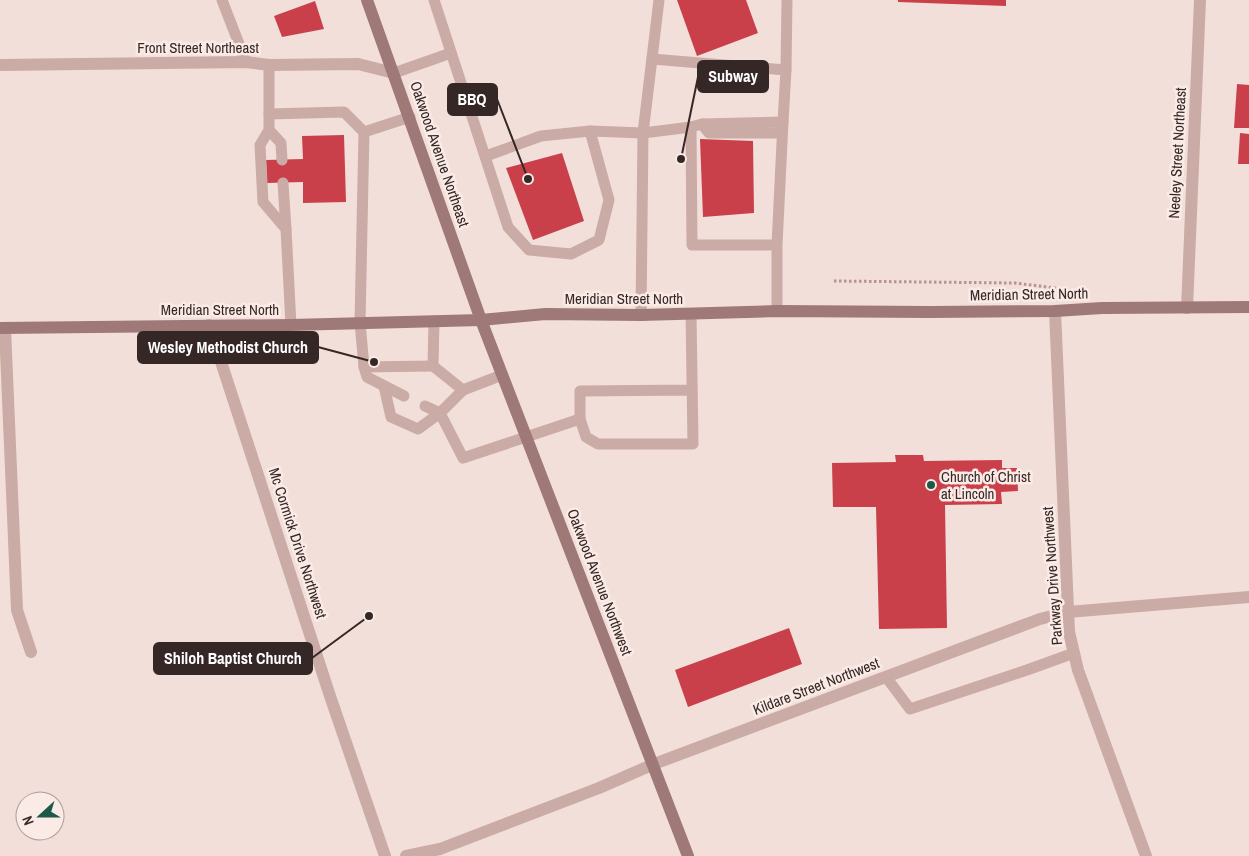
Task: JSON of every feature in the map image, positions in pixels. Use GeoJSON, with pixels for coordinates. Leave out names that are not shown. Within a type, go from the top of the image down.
{"type":"FeatureCollection","features":[{"type":"Feature","properties":{"kind":"street","name":"Oakwood Avenue Northeast"},"geometry":{"type":"LineString","coordinates":[[367,0],[481,320]]}},
{"type":"Feature","properties":{"kind":"street","name":"Neeley Street Northeast"},"geometry":{"type":"LineString","coordinates":[[1187,308],[1200,0]]}},
{"type":"Feature","properties":{"kind":"street","name":"Front Street Northeast"},"geometry":{"type":"LineString","coordinates":[[0,64],[246,62],[270,65],[358,64],[394,73]]}},
{"type":"Feature","properties":{"kind":"street","name":"Meridian Street North"},"geometry":{"type":"LineString","coordinates":[[3,328],[292,325],[481,320],[545,314],[641,316],[777,311],[1055,311],[1102,308],[1249,307]]}},
{"type":"Feature","properties":{"kind":"street","name":"Parkway Drive Northwest"},"geometry":{"type":"LineString","coordinates":[[1055,311],[1069,632],[1078,670],[1146,856]]}},
{"type":"Feature","properties":{"kind":"street","name":"Oakwood Avenue Northwest"},"geometry":{"type":"LineString","coordinates":[[481,320],[688,856]]}},
{"type":"Feature","properties":{"kind":"street","name":"Mc Cormick Drive Northwest"},"geometry":{"type":"LineString","coordinates":[[209,325],[330,696],[385,856]]}},
{"type":"Feature","properties":{"kind":"street"},"geometry":{"type":"LineString","coordinates":[[3,328],[17,610],[31,652]]}},
{"type":"Feature","properties":{"kind":"street","name":"Kildare Street Northwest"},"geometry":{"type":"LineString","coordinates":[[406,856],[440,849],[599,788],[654,764],[1040,620],[1068,612],[1249,597]]}},
{"type":"Feature","properties":{"kind":"lane"},"geometry":{"type":"LineString","coordinates":[[222,0],[246,62]]}},
{"type":"Feature","properties":{"kind":"lane"},"geometry":{"type":"LineString","coordinates":[[434,0],[508,227],[528,250],[570,254],[599,240],[609,200],[590,131]]}},
{"type":"Feature","properties":{"kind":"lane"},"geometry":{"type":"LineString","coordinates":[[641,316],[643,133],[659,0]]}},
{"type":"Feature","properties":{"kind":"lane"},"geometry":{"type":"LineString","coordinates":[[777,311],[777,245],[786,70],[787,0]]}},
{"type":"Feature","properties":{"kind":"lane"},"geometry":{"type":"LineString","coordinates":[[394,73],[451,53]]}},
{"type":"Feature","properties":{"kind":"lane"},"geometry":{"type":"LineString","coordinates":[[652,59],[786,70]]}},
{"type":"Feature","properties":{"kind":"lane"},"geometry":{"type":"LineString","coordinates":[[270,65],[269,130],[260,145],[263,202],[286,229]]}},
{"type":"Feature","properties":{"kind":"lane"},"geometry":{"type":"LineString","coordinates":[[269,114],[344,112],[364,132],[360,322],[364,367],[367,378],[404,396]]}},
{"type":"Feature","properties":{"kind":"lane"},"geometry":{"type":"LineString","coordinates":[[364,132],[410,117]]}},
{"type":"Feature","properties":{"kind":"lane"},"geometry":{"type":"LineString","coordinates":[[486,156],[541,136],[590,131],[643,133],[696,126],[709,133],[783,127]]}},
{"type":"Feature","properties":{"kind":"lane"},"geometry":{"type":"LineString","coordinates":[[696,126],[692,245],[777,245]]}},
{"type":"Feature","properties":{"kind":"lane"},"geometry":{"type":"LineString","coordinates":[[269,130],[281,143],[282,160]]}},
{"type":"Feature","properties":{"kind":"lane"},"geometry":{"type":"LineString","coordinates":[[283,183],[292,325]]}},
{"type":"Feature","properties":{"kind":"lane"},"geometry":{"type":"LineString","coordinates":[[692,314],[693,444],[598,444],[586,437],[580,419],[580,391],[692,390]]}},
{"type":"Feature","properties":{"kind":"lane"},"geometry":{"type":"LineString","coordinates":[[433,366],[434,321]]}},
{"type":"Feature","properties":{"kind":"lane"},"geometry":{"type":"LineString","coordinates":[[364,367],[433,366],[463,390]]}},
{"type":"Feature","properties":{"kind":"lane"},"geometry":{"type":"LineString","coordinates":[[384,386],[391,417],[418,429],[440,413],[463,390],[502,375]]}},
{"type":"Feature","properties":{"kind":"lane"},"geometry":{"type":"LineString","coordinates":[[425,406],[440,413],[463,458],[580,419]]}},
{"type":"Feature","properties":{"kind":"lane"},"geometry":{"type":"LineString","coordinates":[[886,677],[910,709],[1074,653]]}},
{"type":"Feature","properties":{"kind":"path"},"geometry":{"type":"LineString","coordinates":[[834,281],[1015,283],[1084,292]]}},
{"type":"Feature","properties":{"kind":"building"},"geometry":{"type":"Polygon","coordinates":[[[677,0],[746,0],[758,33],[697,56],[677,0]]]}},
{"type":"Feature","properties":{"kind":"building"},"geometry":{"type":"Polygon","coordinates":[[[898,0],[1006,0],[1006,6],[898,2],[898,0]]]}},
{"type":"Feature","properties":{"kind":"building"},"geometry":{"type":"Polygon","coordinates":[[[315,1],[324,29],[282,37],[274,16],[315,1]]]}},
{"type":"Feature","properties":{"kind":"building"},"geometry":{"type":"Polygon","coordinates":[[[1237,84],[1249,85],[1249,128],[1234,128],[1237,84]]]}},
{"type":"Feature","properties":{"kind":"building"},"geometry":{"type":"Polygon","coordinates":[[[1240,133],[1249,134],[1249,164],[1238,164],[1240,133]]]}},
{"type":"Feature","properties":{"kind":"building"},"geometry":{"type":"Polygon","coordinates":[[[344,135],[346,202],[303,203],[303,182],[267,183],[266,160],[303,159],[302,136],[344,135]]]}},
{"type":"Feature","properties":{"kind":"building"},"geometry":{"type":"Polygon","coordinates":[[[700,139],[753,141],[754,213],[703,217],[700,139]]]}},
{"type":"Feature","properties":{"kind":"building"},"geometry":{"type":"Polygon","coordinates":[[[562,153],[584,221],[533,240],[506,168],[562,153]]]}},
{"type":"Feature","properties":{"kind":"building"},"geometry":{"type":"Polygon","coordinates":[[[895,455],[923,455],[924,461],[1002,460],[1002,468],[1017,468],[1018,491],[1001,492],[1002,504],[945,505],[947,628],[879,629],[876,507],[833,507],[832,463],[896,462],[895,455]]]}},
{"type":"Feature","properties":{"kind":"building"},"geometry":{"type":"Polygon","coordinates":[[[789,628],[802,664],[688,707],[675,670],[789,628]]]}},
{"type":"Feature","properties":{"kind":"place","name":"Subway"},"geometry":{"type":"Point","coordinates":[681,159]}},
{"type":"Feature","properties":{"kind":"place","name":"BBQ"},"geometry":{"type":"Point","coordinates":[528,179]}},
{"type":"Feature","properties":{"kind":"place","name":"Wesley Methodist Church"},"geometry":{"type":"Point","coordinates":[374,362]}},
{"type":"Feature","properties":{"kind":"place","name":"Church of Christ at Lincoln"},"geometry":{"type":"Point","coordinates":[931,485]}},
{"type":"Feature","properties":{"kind":"place","name":"Shiloh Baptist Church"},"geometry":{"type":"Point","coordinates":[369,616]}}]}
